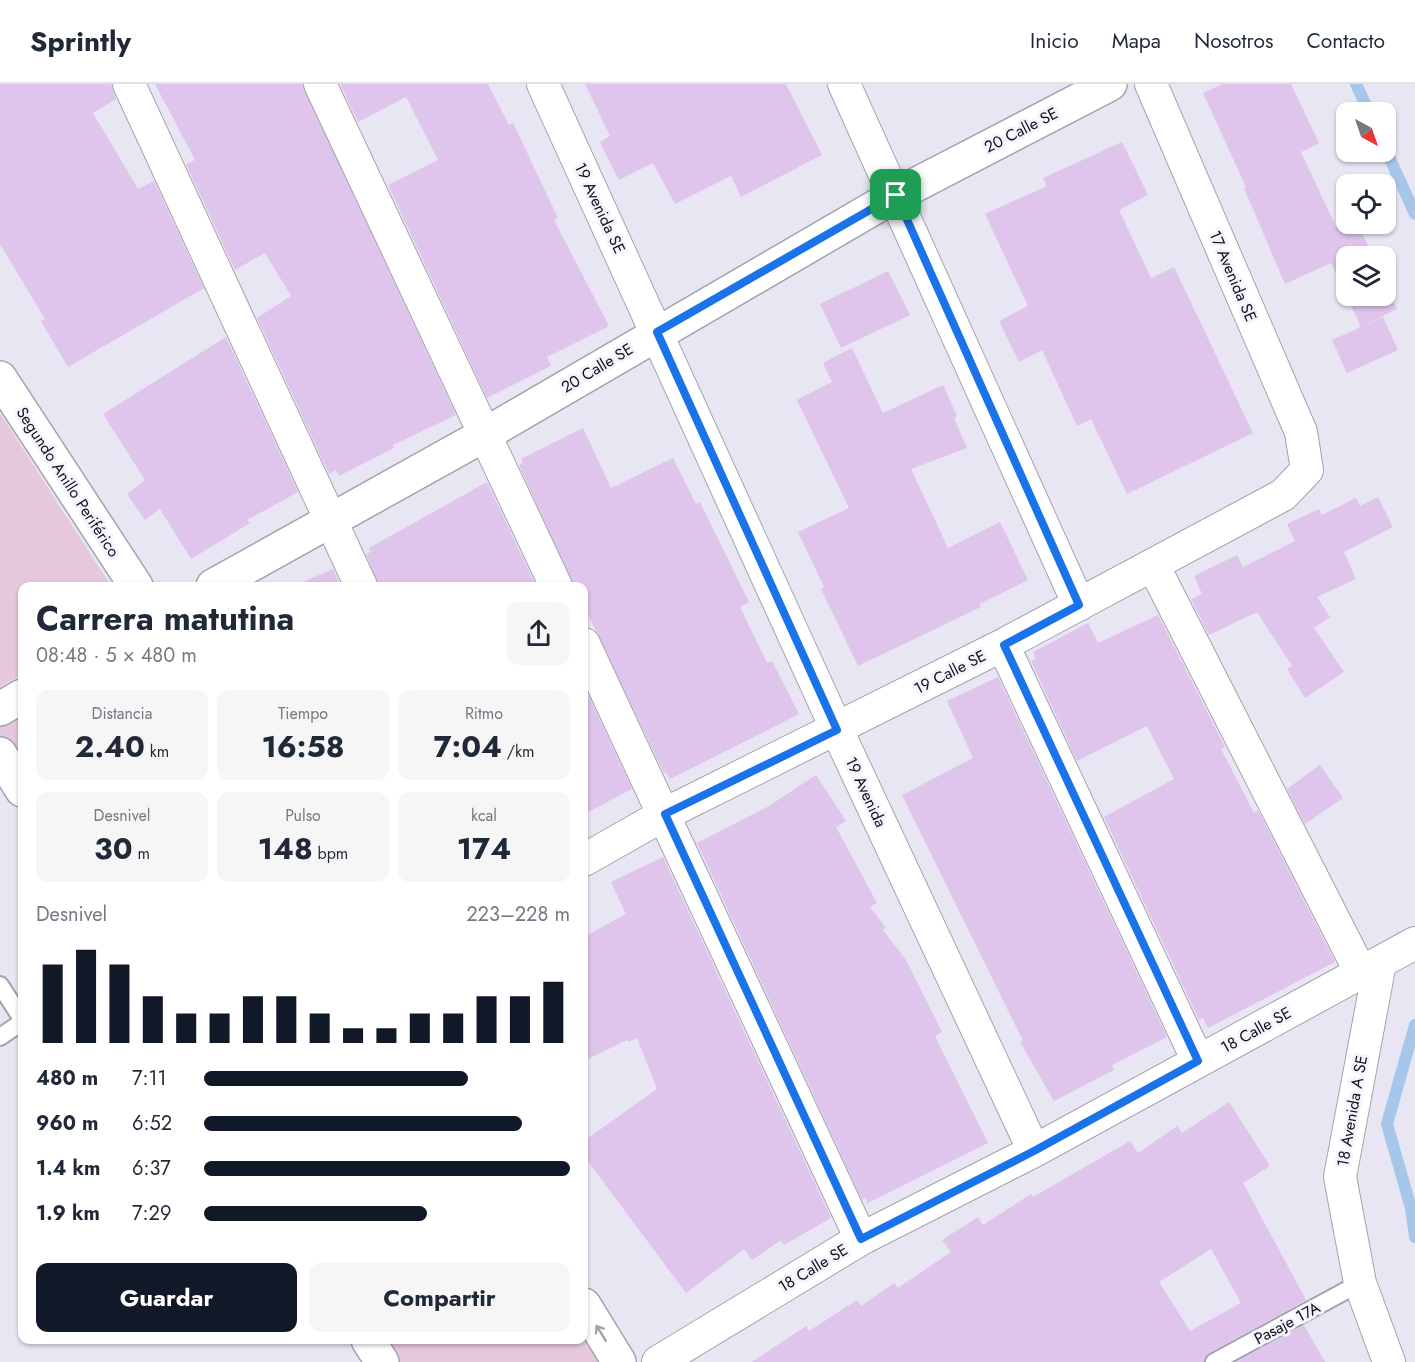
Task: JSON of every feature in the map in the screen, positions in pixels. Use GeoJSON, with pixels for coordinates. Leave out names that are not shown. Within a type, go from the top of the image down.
{"type":"FeatureCollection","features":[{"type":"Feature","properties":{"kind":"street"},"geometry":{"type":"LineString","coordinates":[[129,84],[359,582]]}},
{"type":"Feature","properties":{"kind":"street"},"geometry":{"type":"LineString","coordinates":[[320,84],[554,582]]}},
{"type":"Feature","properties":{"kind":"street","name":"19 Avenida SE"},"geometry":{"type":"LineString","coordinates":[[543,84],[657,332]]}},
{"type":"Feature","properties":{"kind":"street"},"geometry":{"type":"LineString","coordinates":[[844,84],[1079,605]]}},
{"type":"Feature","properties":{"kind":"street","name":"20 Calle SE"},"geometry":{"type":"LineString","coordinates":[[220,582],[484,435],[657,332],[896,195],[1110,84]]}},
{"type":"Feature","properties":{"kind":"street","name":"17 Avenida SE"},"geometry":{"type":"LineString","coordinates":[[1151,84],[1301,432],[1307,470]]}},
{"type":"Feature","properties":{"kind":"street","name":"19 Avenida"},"geometry":{"type":"LineString","coordinates":[[657,332],[837,730],[1034,1151]]}},
{"type":"Feature","properties":{"kind":"street","name":"Segundo Anillo Periférico"},"geometry":{"type":"LineString","coordinates":[[0,378],[133,582]]}},
{"type":"Feature","properties":{"kind":"street","name":"19 Calle SE"},"geometry":{"type":"LineString","coordinates":[[588,858],[665,814],[1004,645],[1283,495],[1307,470]]}},
{"type":"Feature","properties":{"kind":"street"},"geometry":{"type":"LineString","coordinates":[[1153,565],[1371,968]]}},
{"type":"Feature","properties":{"kind":"street"},"geometry":{"type":"LineString","coordinates":[[1004,645],[1198,1061]]}},
{"type":"Feature","properties":{"kind":"street"},"geometry":{"type":"LineString","coordinates":[[588,652],[861,1239]]}},
{"type":"Feature","properties":{"kind":"street"},"geometry":{"type":"LineString","coordinates":[[0,709],[18,698]]}},
{"type":"Feature","properties":{"kind":"street"},"geometry":{"type":"LineString","coordinates":[[0,754],[18,783]]}},
{"type":"Feature","properties":{"kind":"street","name":"18 Calle SE"},"geometry":{"type":"LineString","coordinates":[[658,1362],[861,1239],[1034,1151],[1412,945]]}},
{"type":"Feature","properties":{"kind":"street","name":"18 Avenida A SE"},"geometry":{"type":"LineString","coordinates":[[1371,968],[1340,1176],[1360,1283],[1389,1362]]}},
{"type":"Feature","properties":{"kind":"street"},"geometry":{"type":"LineString","coordinates":[[588,1312],[619,1362]]}},
{"type":"Feature","properties":{"kind":"street"},"geometry":{"type":"LineString","coordinates":[[371,1344],[382,1362]]}},
{"type":"Feature","properties":{"kind":"lane"},"geometry":{"type":"LineString","coordinates":[[0,985],[18,1014]]}},
{"type":"Feature","properties":{"kind":"lane"},"geometry":{"type":"LineString","coordinates":[[0,1037],[18,1024]]}},
{"type":"Feature","properties":{"kind":"lane","name":"Pasaje 17A"},"geometry":{"type":"LineString","coordinates":[[1214,1362],[1360,1283]]}},
{"type":"Feature","properties":{"kind":"shaded area"},"geometry":{"type":"Polygon","coordinates":[[[0,413],[108,582],[18,582],[18,676],[0,687],[0,413]]]}},
{"type":"Feature","properties":{"kind":"shaded area"},"geometry":{"type":"Polygon","coordinates":[[[18,706],[18,772],[0,741],[0,716],[18,706]]]}},
{"type":"Feature","properties":{"kind":"shaded area"},"geometry":{"type":"Polygon","coordinates":[[[588,1310],[620,1362],[385,1362],[373,1344],[588,1344],[588,1310]]]}},
{"type":"Feature","properties":{"kind":"building"},"geometry":{"type":"Polygon","coordinates":[[[0,84],[111,84],[116,99],[93,113],[138,189],[154,181],[204,288],[68,367],[41,321],[45,319],[0,244],[0,84]]]}},
{"type":"Feature","properties":{"kind":"building"},"geometry":{"type":"Polygon","coordinates":[[[155,84],[302,84],[456,415],[393,445],[394,448],[339,476],[336,470],[329,474],[257,318],[291,296],[265,253],[235,270],[186,164],[195,160],[155,84]]]}},
{"type":"Feature","properties":{"kind":"building"},"geometry":{"type":"Polygon","coordinates":[[[340,84],[488,84],[509,125],[513,123],[558,218],[554,220],[609,326],[547,357],[551,366],[487,398],[388,185],[438,160],[406,97],[358,122],[340,84]]]}},
{"type":"Feature","properties":{"kind":"building"},"geometry":{"type":"Polygon","coordinates":[[[585,84],[786,84],[822,155],[741,197],[731,176],[675,204],[653,163],[619,180],[600,142],[610,136],[585,84]]]}},
{"type":"Feature","properties":{"kind":"building"},"geometry":{"type":"Polygon","coordinates":[[[1223,84],[1291,84],[1319,143],[1301,152],[1336,227],[1336,234],[1363,234],[1368,246],[1336,246],[1336,274],[1331,263],[1285,284],[1244,188],[1246,187],[1203,93],[1223,84]]]}},
{"type":"Feature","properties":{"kind":"building"},"geometry":{"type":"Polygon","coordinates":[[[1122,142],[1148,195],[1119,210],[1151,278],[1174,267],[1253,433],[1127,494],[1091,419],[1077,426],[1042,350],[1019,362],[999,321],[1028,306],[985,214],[1047,186],[1043,178],[1122,142]]]}},
{"type":"Feature","properties":{"kind":"building"},"geometry":{"type":"Polygon","coordinates":[[[888,271],[910,315],[841,348],[820,304],[888,271]]]}},
{"type":"Feature","properties":{"kind":"building"},"geometry":{"type":"Polygon","coordinates":[[[1351,306],[1396,306],[1397,309],[1361,327],[1351,306]]]}},
{"type":"Feature","properties":{"kind":"building"},"geometry":{"type":"Polygon","coordinates":[[[1383,317],[1398,350],[1347,373],[1332,340],[1383,317]]]}},
{"type":"Feature","properties":{"kind":"building"},"geometry":{"type":"Polygon","coordinates":[[[226,337],[298,492],[247,520],[250,523],[191,559],[160,509],[145,520],[127,494],[145,480],[103,414],[226,337]]]}},
{"type":"Feature","properties":{"kind":"building"},"geometry":{"type":"Polygon","coordinates":[[[852,348],[883,413],[943,385],[957,416],[954,418],[967,448],[911,469],[948,548],[1000,522],[1028,580],[979,604],[981,607],[858,666],[821,589],[824,587],[798,532],[849,508],[797,400],[832,382],[823,363],[852,348]]]}},
{"type":"Feature","properties":{"kind":"building"},"geometry":{"type":"Polygon","coordinates":[[[583,428],[611,488],[673,458],[696,504],[700,502],[749,602],[740,607],[767,663],[772,661],[799,714],[670,779],[666,772],[664,773],[588,614],[588,582],[572,582],[519,465],[523,463],[521,459],[583,428]]]}},
{"type":"Feature","properties":{"kind":"building"},"geometry":{"type":"Polygon","coordinates":[[[487,482],[534,582],[377,582],[366,554],[371,552],[369,548],[487,482]]]}},
{"type":"Feature","properties":{"kind":"building"},"geometry":{"type":"Polygon","coordinates":[[[1378,497],[1393,527],[1344,552],[1356,579],[1317,597],[1330,617],[1314,628],[1344,672],[1305,698],[1287,669],[1292,666],[1257,612],[1209,635],[1191,599],[1202,594],[1194,576],[1237,555],[1243,567],[1295,541],[1287,524],[1319,509],[1322,515],[1356,498],[1360,506],[1378,497]]]}},
{"type":"Feature","properties":{"kind":"building"},"geometry":{"type":"Polygon","coordinates":[[[333,569],[339,582],[302,582],[333,569]]]}},
{"type":"Feature","properties":{"kind":"building"},"geometry":{"type":"Polygon","coordinates":[[[1158,615],[1225,747],[1221,749],[1254,813],[1258,810],[1335,962],[1208,1028],[1203,1018],[1199,1020],[1104,817],[1174,779],[1147,726],[1077,761],[1031,661],[1036,659],[1033,652],[1088,623],[1098,643],[1158,615]]]}},
{"type":"Feature","properties":{"kind":"building"},"geometry":{"type":"Polygon","coordinates":[[[998,677],[1167,1037],[1112,1065],[1114,1070],[1054,1101],[1020,1042],[1023,1041],[902,795],[973,758],[947,701],[998,677]]]}},
{"type":"Feature","properties":{"kind":"building"},"geometry":{"type":"Polygon","coordinates":[[[588,694],[632,789],[588,812],[588,694]]]}},
{"type":"Feature","properties":{"kind":"building"},"geometry":{"type":"Polygon","coordinates":[[[1320,765],[1343,798],[1305,824],[1287,789],[1320,765]]]}},
{"type":"Feature","properties":{"kind":"building"},"geometry":{"type":"Polygon","coordinates":[[[816,775],[846,821],[836,827],[877,903],[870,907],[886,928],[883,930],[906,960],[942,1032],[935,1036],[988,1143],[868,1203],[865,1198],[862,1200],[697,843],[769,806],[816,775]]]}},
{"type":"Feature","properties":{"kind":"building"},"geometry":{"type":"Polygon","coordinates":[[[663,857],[831,1218],[784,1245],[781,1240],[752,1260],[744,1249],[686,1293],[588,1161],[588,1138],[657,1089],[637,1038],[629,1042],[627,1040],[588,1059],[588,935],[626,914],[611,882],[663,857]]]}},
{"type":"Feature","properties":{"kind":"building"},"geometry":{"type":"Polygon","coordinates":[[[1229,1102],[1270,1166],[1243,1183],[1306,1300],[1209,1353],[1204,1362],[752,1362],[806,1326],[809,1331],[857,1300],[861,1306],[894,1283],[898,1288],[951,1252],[942,1240],[978,1217],[983,1225],[1031,1194],[1033,1197],[1130,1141],[1138,1153],[1177,1126],[1182,1133],[1229,1102]],[[1211,1249],[1159,1282],[1190,1331],[1241,1303],[1211,1249]]]}},
{"type":"Feature","properties":{"kind":"building"},"geometry":{"type":"Polygon","coordinates":[[[1304,1325],[1325,1362],[1236,1362],[1304,1325]]]}},
{"type":"Feature","properties":{"kind":"waterway"},"geometry":{"type":"LineString","coordinates":[[1356,84],[1364,102]]}},
{"type":"Feature","properties":{"kind":"waterway"},"geometry":{"type":"LineString","coordinates":[[1391,162],[1415,214]]}},
{"type":"Feature","properties":{"kind":"waterway"},"geometry":{"type":"LineString","coordinates":[[1415,1025],[1387,1124],[1411,1208],[1415,1237]]}},
{"type":"Feature","properties":{"kind":"route"},"geometry":{"type":"LineString","coordinates":[[896,195],[1079,605],[1004,645],[1198,1061],[1034,1151],[861,1239],[665,814],[837,730],[657,332],[896,195]]}}]}
